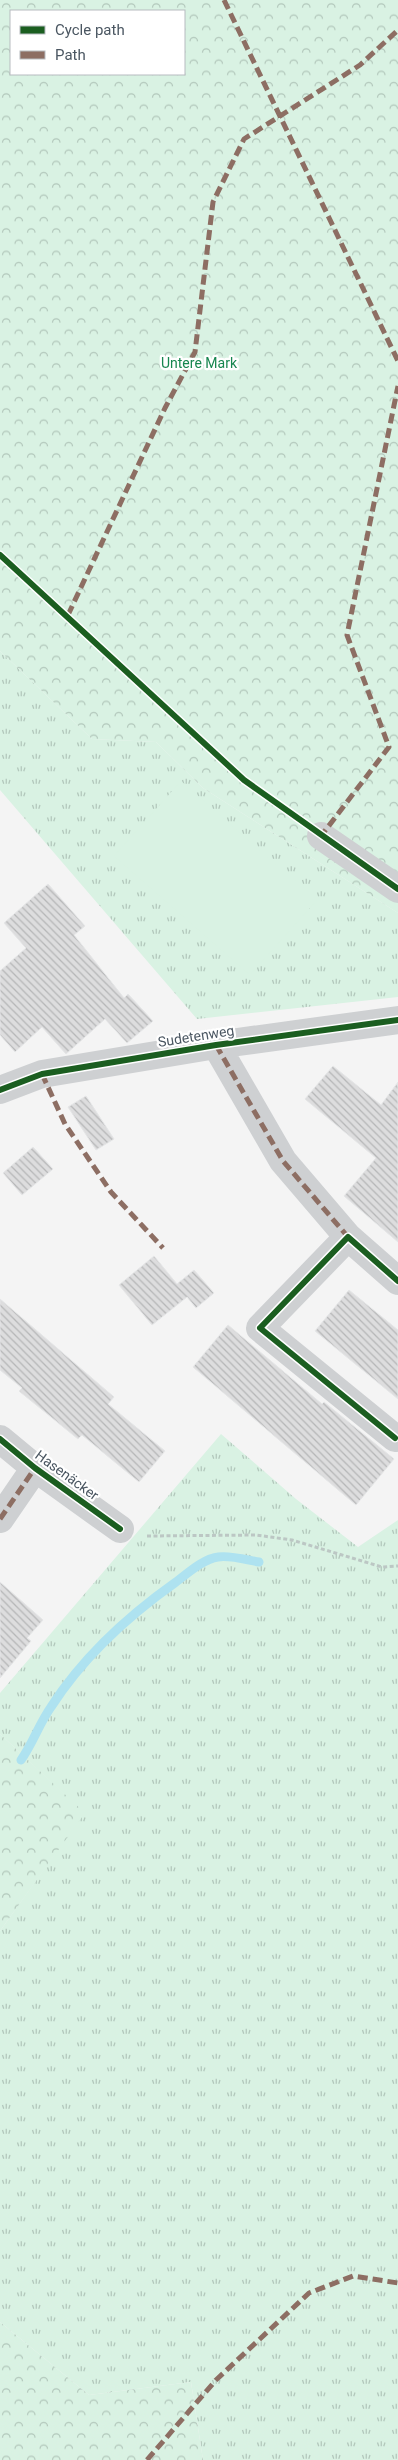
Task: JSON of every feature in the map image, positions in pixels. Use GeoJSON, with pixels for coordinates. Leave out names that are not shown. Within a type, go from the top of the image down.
{"type":"FeatureCollection","features":[{"type":"Feature","properties":{"kind":"street"},"geometry":{"type":"LineString","coordinates":[[321,836],[398,889]]}},
{"type":"Feature","properties":{"kind":"street","name":"Sudetenweg"},"geometry":{"type":"LineString","coordinates":[[0,1090],[42,1074],[216,1045],[398,1020]]}},
{"type":"Feature","properties":{"kind":"street","name":"Sudetenweg"},"geometry":{"type":"LineString","coordinates":[[216,1045],[284,1161],[348,1237],[398,1281]]}},
{"type":"Feature","properties":{"kind":"street"},"geometry":{"type":"LineString","coordinates":[[348,1237],[260,1328],[395,1438]]}},
{"type":"Feature","properties":{"kind":"street","name":"Hasenäcker"},"geometry":{"type":"LineString","coordinates":[[0,1439],[34,1468],[120,1528]]}},
{"type":"Feature","properties":{"kind":"street"},"geometry":{"type":"LineString","coordinates":[[0,1519],[34,1468]]}},
{"type":"Feature","properties":{"kind":"path"},"geometry":{"type":"LineString","coordinates":[[120,1528],[147,1536],[265,1536],[292,1540],[382,1567],[398,1566]]}},
{"type":"Feature","properties":{"kind":"green space","name":"Untere Mark"},"geometry":{"type":"Polygon","coordinates":[[[0,0],[398,0],[398,913],[203,788],[156,742],[92,739],[0,651],[0,0]]]}},
{"type":"Feature","properties":{"kind":"green space"},"geometry":{"type":"Polygon","coordinates":[[[0,651],[92,739],[156,742],[203,788],[398,913],[398,997],[197,1019],[0,790],[0,651]]]}},
{"type":"Feature","properties":{"kind":"green space"},"geometry":{"type":"Polygon","coordinates":[[[181,781],[317,900],[250,975],[114,856],[181,781]]]}},
{"type":"Feature","properties":{"kind":"green space"},"geometry":{"type":"Polygon","coordinates":[[[221,1434],[296,1499],[358,1547],[398,1520],[398,2460],[203,2460],[191,2382],[89,2395],[0,2322],[0,1931],[84,1813],[0,1734],[0,1693],[221,1434]]]}},
{"type":"Feature","properties":{"kind":"green space"},"geometry":{"type":"Polygon","coordinates":[[[0,1734],[85,1813],[0,1931],[0,1734]]]}},
{"type":"Feature","properties":{"kind":"green space"},"geometry":{"type":"Polygon","coordinates":[[[0,2322],[89,2395],[191,2382],[203,2460],[0,2460],[0,2322]]]}},
{"type":"Feature","properties":{"kind":"building"},"geometry":{"type":"Polygon","coordinates":[[[48,884],[85,926],[74,935],[124,998],[128,994],[153,1021],[127,1043],[105,1019],[66,1054],[42,1027],[15,1052],[0,1035],[0,971],[26,948],[4,923],[48,884]]]}},
{"type":"Feature","properties":{"kind":"building"},"geometry":{"type":"Polygon","coordinates":[[[333,1066],[381,1105],[398,1082],[398,1242],[344,1196],[376,1158],[305,1099],[333,1066]]]}},
{"type":"Feature","properties":{"kind":"building"},"geometry":{"type":"Polygon","coordinates":[[[86,1096],[114,1139],[96,1150],[68,1107],[86,1096]]]}},
{"type":"Feature","properties":{"kind":"building"},"geometry":{"type":"Polygon","coordinates":[[[33,1147],[53,1169],[22,1195],[3,1173],[33,1147]]]}},
{"type":"Feature","properties":{"kind":"building"},"geometry":{"type":"Polygon","coordinates":[[[154,1256],[177,1284],[194,1270],[214,1293],[196,1308],[187,1297],[152,1325],[119,1285],[154,1256]]]}},
{"type":"Feature","properties":{"kind":"building"},"geometry":{"type":"Polygon","coordinates":[[[349,1290],[398,1330],[398,1399],[315,1331],[349,1290]]]}},
{"type":"Feature","properties":{"kind":"building"},"geometry":{"type":"Polygon","coordinates":[[[0,1299],[114,1397],[108,1404],[165,1451],[139,1482],[82,1435],[78,1439],[19,1391],[22,1388],[0,1370],[0,1299]]]}},
{"type":"Feature","properties":{"kind":"building"},"geometry":{"type":"Polygon","coordinates":[[[228,1325],[322,1404],[324,1402],[394,1459],[356,1505],[193,1367],[228,1325]]]}},
{"type":"Feature","properties":{"kind":"building"},"geometry":{"type":"Polygon","coordinates":[[[0,1582],[43,1620],[27,1638],[31,1641],[0,1678],[0,1582]]]}},
{"type":"Feature","properties":{"kind":"waterway"},"geometry":{"type":"LineString","coordinates":[[21,1760],[47,1713],[77,1671],[124,1623],[207,1560],[228,1557],[259,1562]]}},
{"type":"Feature","properties":{"kind":"marked path"},"geometry":{"type":"LineString","coordinates":[[224,0],[398,361]]}},
{"type":"Feature","properties":{"kind":"marked path"},"geometry":{"type":"LineString","coordinates":[[68,615],[165,408],[195,352],[213,202],[244,139],[360,65],[398,30]]}},
{"type":"Feature","properties":{"kind":"marked path"},"geometry":{"type":"LineString","coordinates":[[319,835],[321,836],[389,747],[347,635],[398,386]]}},
{"type":"Feature","properties":{"kind":"marked path"},"geometry":{"type":"LineString","coordinates":[[216,1045],[283,1161],[348,1237]]}},
{"type":"Feature","properties":{"kind":"marked path"},"geometry":{"type":"LineString","coordinates":[[42,1074],[65,1124],[111,1192],[163,1248]]}},
{"type":"Feature","properties":{"kind":"marked path"},"geometry":{"type":"LineString","coordinates":[[0,1519],[35,1468]]}},
{"type":"Feature","properties":{"kind":"marked path"},"geometry":{"type":"LineString","coordinates":[[147,2460],[216,2380],[309,2293],[353,2276],[398,2283]]}},
{"type":"Feature","properties":{"kind":"cycle path"},"geometry":{"type":"LineString","coordinates":[[0,555],[244,780],[398,889]]}},
{"type":"Feature","properties":{"kind":"cycle path"},"geometry":{"type":"LineString","coordinates":[[0,1090],[42,1074],[216,1045],[398,1020]]}},
{"type":"Feature","properties":{"kind":"cycle path"},"geometry":{"type":"LineString","coordinates":[[395,1438],[260,1328],[348,1237],[398,1281]]}},
{"type":"Feature","properties":{"kind":"cycle path"},"geometry":{"type":"LineString","coordinates":[[0,1439],[35,1468],[120,1529]]}}]}
